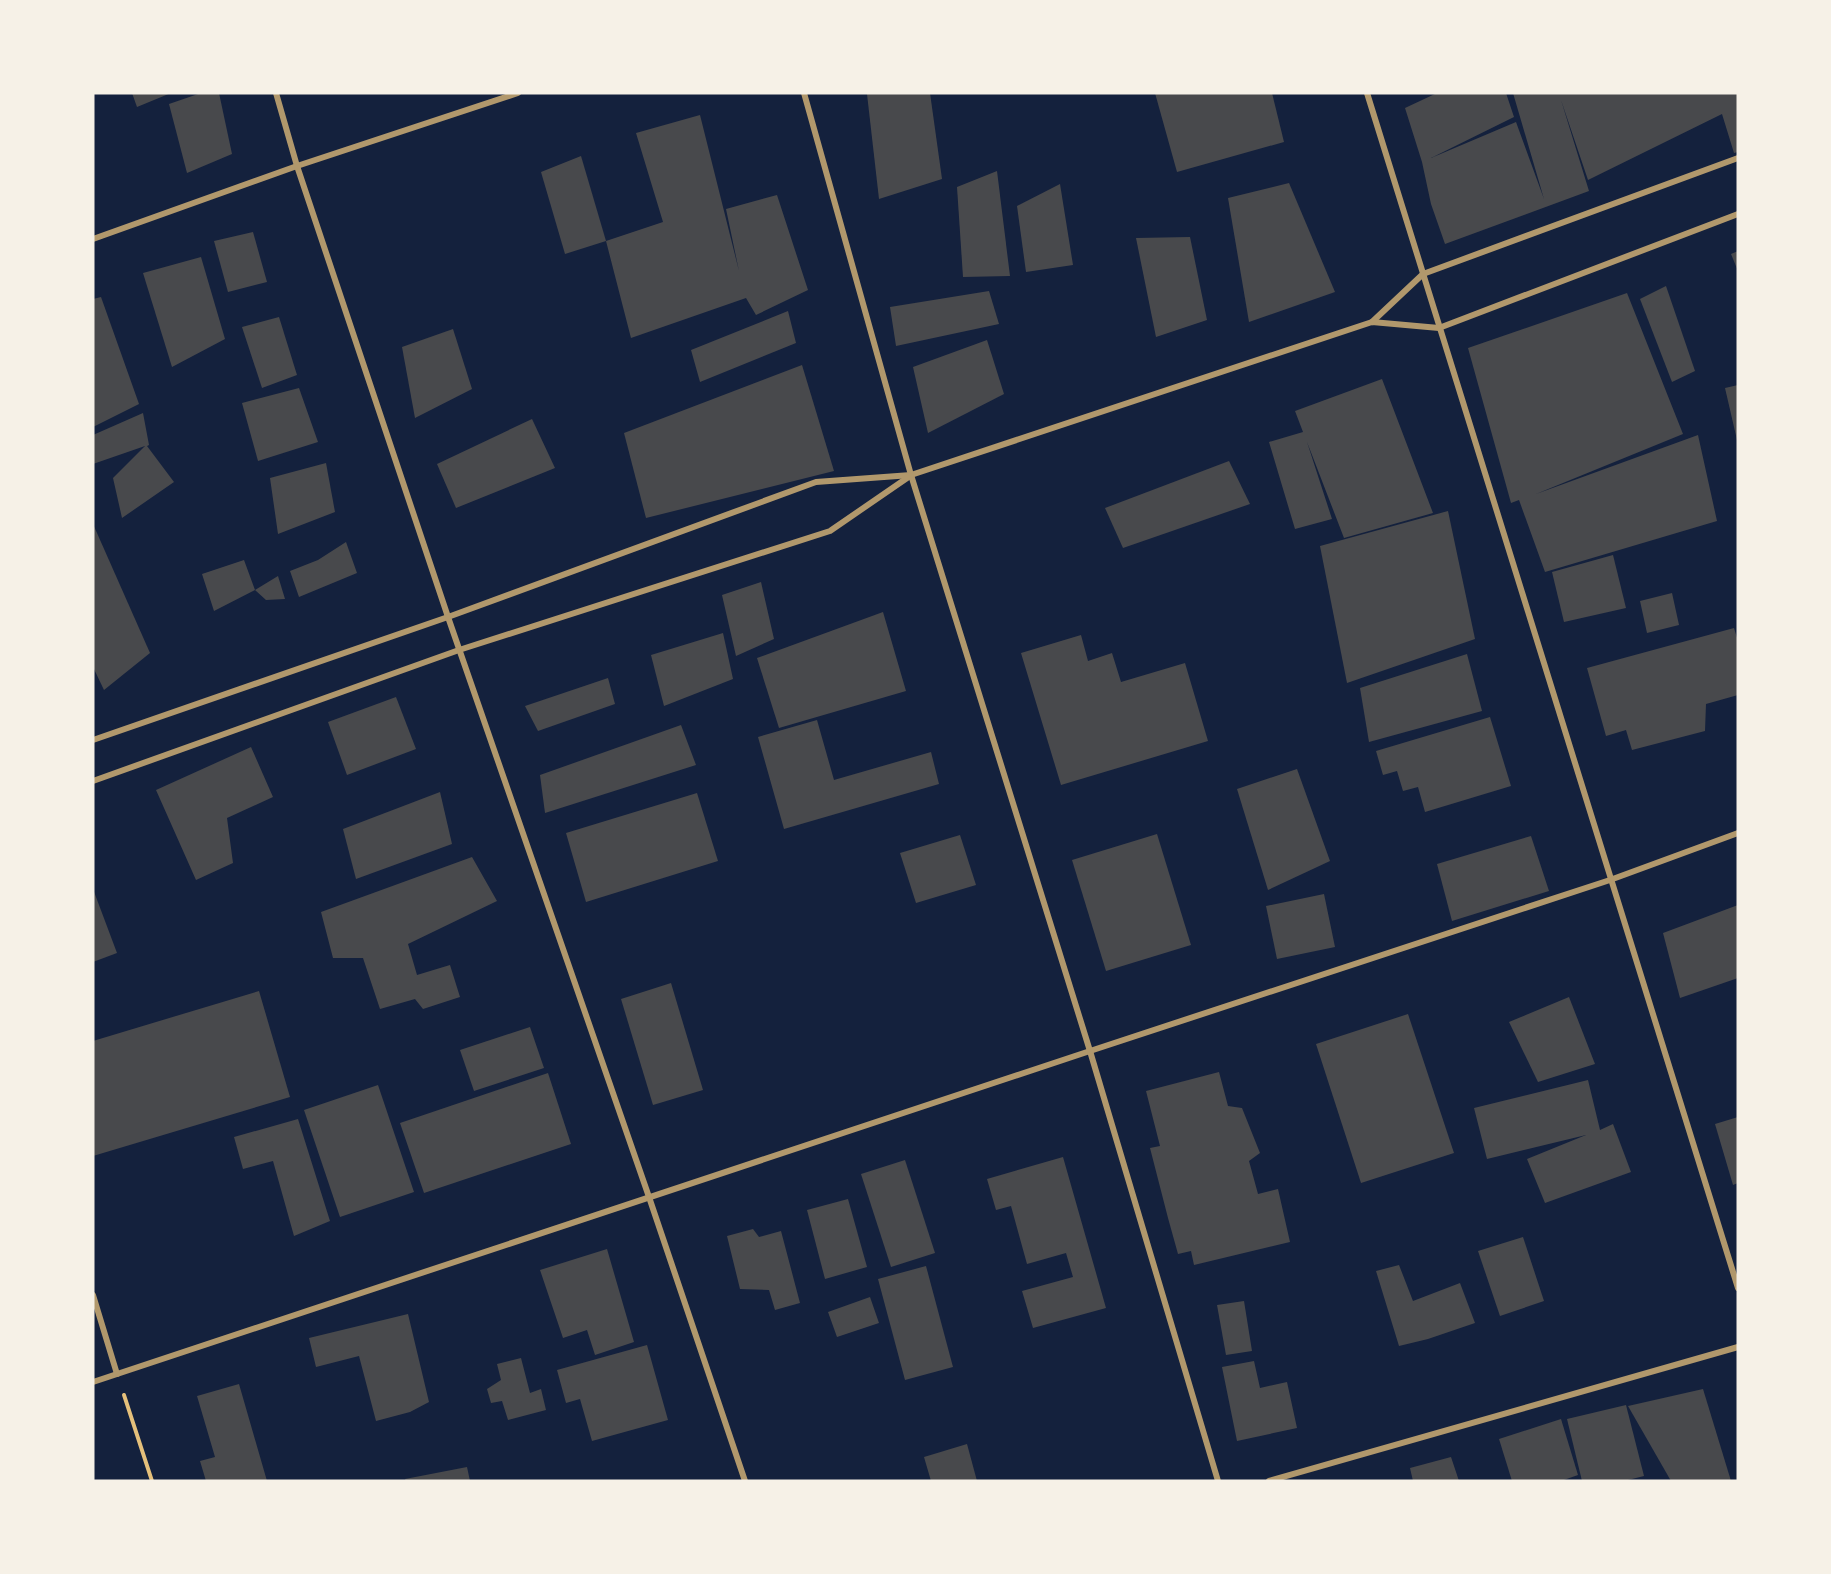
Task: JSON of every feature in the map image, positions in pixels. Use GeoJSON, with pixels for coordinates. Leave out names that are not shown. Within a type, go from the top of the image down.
{"type":"FeatureCollection","features":[{"type":"Feature","properties":{"kind":"street"},"geometry":{"type":"LineString","coordinates":[[276,93],[297,166],[448,618],[745,1481]]}},
{"type":"Feature","properties":{"kind":"street"},"geometry":{"type":"LineString","coordinates":[[93,239],[297,166],[518,93]]}},
{"type":"Feature","properties":{"kind":"street"},"geometry":{"type":"LineString","coordinates":[[804,93],[911,475],[1090,1051],[1218,1481]]}},
{"type":"Feature","properties":{"kind":"street"},"geometry":{"type":"LineString","coordinates":[[1367,93],[1738,1288]]}},
{"type":"Feature","properties":{"kind":"street"},"geometry":{"type":"LineString","coordinates":[[1372,322],[1423,274],[1738,158]]}},
{"type":"Feature","properties":{"kind":"street"},"geometry":{"type":"LineString","coordinates":[[93,740],[448,618],[816,482],[911,475],[1372,322],[1439,328],[1738,214]]}},
{"type":"Feature","properties":{"kind":"street"},"geometry":{"type":"LineString","coordinates":[[93,781],[459,650],[830,531],[911,475]]}},
{"type":"Feature","properties":{"kind":"street"},"geometry":{"type":"LineString","coordinates":[[93,1382],[1610,880],[1738,833]]}},
{"type":"Feature","properties":{"kind":"street"},"geometry":{"type":"LineString","coordinates":[[93,1295],[117,1374]]}},
{"type":"Feature","properties":{"kind":"street"},"geometry":{"type":"LineString","coordinates":[[1269,1481],[1738,1347]]}},
{"type":"Feature","properties":{"kind":"path"},"geometry":{"type":"LineString","coordinates":[[117,1374],[152,1481]]}},
{"type":"Feature","properties":{"kind":"building"},"geometry":{"type":"Polygon","coordinates":[[[132,93],[171,93],[137,107],[132,93]]]}},
{"type":"Feature","properties":{"kind":"building"},"geometry":{"type":"Polygon","coordinates":[[[201,93],[219,93],[232,154],[187,173],[169,104],[201,93]]]}},
{"type":"Feature","properties":{"kind":"building"},"geometry":{"type":"Polygon","coordinates":[[[930,93],[942,179],[879,199],[867,94],[930,93]]]}},
{"type":"Feature","properties":{"kind":"building"},"geometry":{"type":"Polygon","coordinates":[[[1155,93],[1272,93],[1284,142],[1177,172],[1155,93]]]}},
{"type":"Feature","properties":{"kind":"building"},"geometry":{"type":"Polygon","coordinates":[[[1437,93],[1506,93],[1514,117],[1431,158],[1516,122],[1544,199],[1513,93],[1738,93],[1738,152],[1734,153],[1722,114],[1588,180],[1561,100],[1589,191],[1445,244],[1431,204],[1422,162],[1405,108],[1437,93]]]}},
{"type":"Feature","properties":{"kind":"building"},"geometry":{"type":"Polygon","coordinates":[[[700,115],[739,271],[726,209],[777,195],[808,290],[756,315],[746,298],[631,338],[606,241],[663,222],[636,133],[700,115]]]}},
{"type":"Feature","properties":{"kind":"building"},"geometry":{"type":"Polygon","coordinates":[[[581,156],[606,241],[565,254],[541,172],[581,156]]]}},
{"type":"Feature","properties":{"kind":"building"},"geometry":{"type":"Polygon","coordinates":[[[997,171],[1010,276],[963,277],[957,187],[997,171]]]}},
{"type":"Feature","properties":{"kind":"building"},"geometry":{"type":"Polygon","coordinates":[[[1289,183],[1335,292],[1249,322],[1228,198],[1289,183]]]}},
{"type":"Feature","properties":{"kind":"building"},"geometry":{"type":"Polygon","coordinates":[[[1060,184],[1073,265],[1026,272],[1017,206],[1060,184]]]}},
{"type":"Feature","properties":{"kind":"building"},"geometry":{"type":"Polygon","coordinates":[[[253,232],[267,282],[228,292],[214,241],[253,232]]]}},
{"type":"Feature","properties":{"kind":"building"},"geometry":{"type":"Polygon","coordinates":[[[1190,237],[1207,320],[1156,337],[1136,238],[1190,237]]]}},
{"type":"Feature","properties":{"kind":"building"},"geometry":{"type":"Polygon","coordinates":[[[1738,251],[1738,271],[1731,254],[1738,251]]]}},
{"type":"Feature","properties":{"kind":"building"},"geometry":{"type":"Polygon","coordinates":[[[201,257],[225,339],[172,367],[143,273],[201,257]]]}},
{"type":"Feature","properties":{"kind":"building"},"geometry":{"type":"Polygon","coordinates":[[[1666,286],[1695,371],[1672,382],[1640,299],[1666,286]]]}},
{"type":"Feature","properties":{"kind":"building"},"geometry":{"type":"Polygon","coordinates":[[[989,291],[999,324],[896,346],[890,307],[989,291]]]}},
{"type":"Feature","properties":{"kind":"building"},"geometry":{"type":"Polygon","coordinates":[[[1627,293],[1683,434],[1536,494],[1698,435],[1717,521],[1545,572],[1519,500],[1511,503],[1468,348],[1627,293]]]}},
{"type":"Feature","properties":{"kind":"building"},"geometry":{"type":"Polygon","coordinates":[[[101,297],[139,404],[93,427],[93,299],[101,297]]]}},
{"type":"Feature","properties":{"kind":"building"},"geometry":{"type":"Polygon","coordinates":[[[788,311],[796,343],[700,382],[691,350],[788,311]]]}},
{"type":"Feature","properties":{"kind":"building"},"geometry":{"type":"Polygon","coordinates":[[[279,317],[297,375],[262,388],[242,327],[279,317]]]}},
{"type":"Feature","properties":{"kind":"building"},"geometry":{"type":"Polygon","coordinates":[[[453,329],[472,389],[415,418],[402,347],[453,329]]]}},
{"type":"Feature","properties":{"kind":"building"},"geometry":{"type":"Polygon","coordinates":[[[987,340],[1004,394],[928,433],[913,367],[987,340]]]}},
{"type":"Feature","properties":{"kind":"building"},"geometry":{"type":"Polygon","coordinates":[[[802,365],[834,471],[646,518],[624,433],[802,365]]]}},
{"type":"Feature","properties":{"kind":"building"},"geometry":{"type":"Polygon","coordinates":[[[1382,379],[1433,513],[1344,538],[1307,442],[1332,519],[1295,529],[1269,442],[1303,432],[1295,411],[1382,379]]]}},
{"type":"Feature","properties":{"kind":"building"},"geometry":{"type":"Polygon","coordinates":[[[1738,385],[1738,440],[1737,440],[1725,388],[1738,385]]]}},
{"type":"Feature","properties":{"kind":"building"},"geometry":{"type":"Polygon","coordinates":[[[299,388],[318,442],[258,461],[242,403],[299,388]]]}},
{"type":"Feature","properties":{"kind":"building"},"geometry":{"type":"Polygon","coordinates":[[[143,413],[149,445],[147,446],[174,482],[122,518],[113,478],[145,446],[93,464],[93,435],[143,413]]]}},
{"type":"Feature","properties":{"kind":"building"},"geometry":{"type":"Polygon","coordinates":[[[532,419],[555,468],[456,508],[437,464],[532,419]]]}},
{"type":"Feature","properties":{"kind":"building"},"geometry":{"type":"Polygon","coordinates":[[[1229,461],[1250,504],[1123,548],[1105,508],[1229,461]]]}},
{"type":"Feature","properties":{"kind":"building"},"geometry":{"type":"Polygon","coordinates":[[[326,463],[335,512],[278,534],[270,478],[326,463]]]}},
{"type":"Feature","properties":{"kind":"building"},"geometry":{"type":"Polygon","coordinates":[[[1448,511],[1475,639],[1347,683],[1320,546],[1448,511]]]}},
{"type":"Feature","properties":{"kind":"building"},"geometry":{"type":"Polygon","coordinates":[[[93,524],[150,653],[104,690],[93,667],[93,524]]]}},
{"type":"Feature","properties":{"kind":"building"},"geometry":{"type":"Polygon","coordinates":[[[346,542],[357,573],[299,597],[290,571],[318,560],[346,542]]]}},
{"type":"Feature","properties":{"kind":"building"},"geometry":{"type":"Polygon","coordinates":[[[1613,555],[1626,608],[1564,622],[1552,572],[1613,555]]]}},
{"type":"Feature","properties":{"kind":"building"},"geometry":{"type":"Polygon","coordinates":[[[244,560],[255,590],[214,611],[202,574],[244,560]]]}},
{"type":"Feature","properties":{"kind":"building"},"geometry":{"type":"Polygon","coordinates":[[[278,576],[285,599],[266,600],[255,590],[278,576]]]}},
{"type":"Feature","properties":{"kind":"building"},"geometry":{"type":"Polygon","coordinates":[[[761,582],[774,639],[736,656],[722,595],[761,582]]]}},
{"type":"Feature","properties":{"kind":"building"},"geometry":{"type":"Polygon","coordinates":[[[1672,593],[1679,625],[1647,633],[1640,601],[1672,593]]]}},
{"type":"Feature","properties":{"kind":"building"},"geometry":{"type":"Polygon","coordinates":[[[883,612],[906,691],[779,728],[757,658],[883,612]]]}},
{"type":"Feature","properties":{"kind":"building"},"geometry":{"type":"Polygon","coordinates":[[[1734,628],[1738,641],[1738,695],[1706,704],[1705,731],[1632,750],[1626,730],[1606,736],[1587,668],[1734,628]]]}},
{"type":"Feature","properties":{"kind":"building"},"geometry":{"type":"Polygon","coordinates":[[[723,633],[733,679],[664,706],[651,655],[723,633]]]}},
{"type":"Feature","properties":{"kind":"building"},"geometry":{"type":"Polygon","coordinates":[[[1081,635],[1088,661],[1112,653],[1121,682],[1185,663],[1208,741],[1061,785],[1021,653],[1081,635]]]}},
{"type":"Feature","properties":{"kind":"building"},"geometry":{"type":"Polygon","coordinates":[[[1467,654],[1482,711],[1369,742],[1360,688],[1467,654]]]}},
{"type":"Feature","properties":{"kind":"building"},"geometry":{"type":"Polygon","coordinates":[[[608,678],[615,704],[538,731],[525,706],[608,678]]]}},
{"type":"Feature","properties":{"kind":"building"},"geometry":{"type":"Polygon","coordinates":[[[396,697],[416,749],[347,775],[328,722],[396,697]]]}},
{"type":"Feature","properties":{"kind":"building"},"geometry":{"type":"Polygon","coordinates":[[[1490,717],[1511,786],[1425,812],[1418,787],[1403,791],[1397,771],[1383,775],[1376,751],[1490,717]]]}},
{"type":"Feature","properties":{"kind":"building"},"geometry":{"type":"Polygon","coordinates":[[[817,720],[834,780],[931,752],[939,784],[784,829],[758,737],[817,720]]]}},
{"type":"Feature","properties":{"kind":"building"},"geometry":{"type":"Polygon","coordinates":[[[681,725],[696,765],[545,813],[540,775],[681,725]]]}},
{"type":"Feature","properties":{"kind":"building"},"geometry":{"type":"Polygon","coordinates":[[[251,747],[273,797],[227,818],[233,863],[196,880],[156,790],[251,747]]]}},
{"type":"Feature","properties":{"kind":"building"},"geometry":{"type":"Polygon","coordinates":[[[1297,769],[1330,861],[1268,890],[1237,789],[1297,769]]]}},
{"type":"Feature","properties":{"kind":"building"},"geometry":{"type":"Polygon","coordinates":[[[440,792],[452,844],[356,879],[343,829],[440,792]]]}},
{"type":"Feature","properties":{"kind":"building"},"geometry":{"type":"Polygon","coordinates":[[[697,793],[718,861],[586,902],[566,833],[697,793]]]}},
{"type":"Feature","properties":{"kind":"building"},"geometry":{"type":"Polygon","coordinates":[[[1157,834],[1191,945],[1106,971],[1072,860],[1157,834]]]}},
{"type":"Feature","properties":{"kind":"building"},"geometry":{"type":"Polygon","coordinates":[[[960,835],[976,885],[916,903],[900,853],[960,835]]]}},
{"type":"Feature","properties":{"kind":"building"},"geometry":{"type":"Polygon","coordinates":[[[1531,836],[1549,891],[1452,921],[1437,864],[1531,836]]]}},
{"type":"Feature","properties":{"kind":"building"},"geometry":{"type":"Polygon","coordinates":[[[472,857],[497,901],[408,944],[417,975],[450,965],[460,997],[423,1009],[415,999],[380,1009],[363,958],[333,958],[321,912],[472,857]]]}},
{"type":"Feature","properties":{"kind":"building"},"geometry":{"type":"Polygon","coordinates":[[[93,889],[117,953],[93,962],[93,889]]]}},
{"type":"Feature","properties":{"kind":"building"},"geometry":{"type":"Polygon","coordinates":[[[1324,894],[1335,947],[1277,959],[1266,906],[1324,894]]]}},
{"type":"Feature","properties":{"kind":"building"},"geometry":{"type":"Polygon","coordinates":[[[1738,905],[1738,978],[1680,998],[1663,933],[1738,905]]]}},
{"type":"Feature","properties":{"kind":"building"},"geometry":{"type":"Polygon","coordinates":[[[671,983],[703,1090],[653,1105],[621,999],[671,983]]]}},
{"type":"Feature","properties":{"kind":"building"},"geometry":{"type":"Polygon","coordinates":[[[259,991],[290,1097],[93,1156],[93,1041],[259,991]]]}},
{"type":"Feature","properties":{"kind":"building"},"geometry":{"type":"Polygon","coordinates":[[[1569,997],[1595,1064],[1538,1082],[1509,1022],[1569,997]]]}},
{"type":"Feature","properties":{"kind":"building"},"geometry":{"type":"Polygon","coordinates":[[[1408,1014],[1454,1153],[1361,1183],[1316,1044],[1408,1014]]]}},
{"type":"Feature","properties":{"kind":"building"},"geometry":{"type":"Polygon","coordinates":[[[530,1027],[544,1068],[474,1091],[460,1050],[530,1027]]]}},
{"type":"Feature","properties":{"kind":"building"},"geometry":{"type":"Polygon","coordinates":[[[1219,1072],[1228,1106],[1242,1108],[1260,1153],[1249,1161],[1258,1194],[1278,1189],[1290,1242],[1194,1265],[1191,1251],[1178,1254],[1168,1218],[1150,1148],[1160,1146],[1146,1091],[1219,1072]]]}},
{"type":"Feature","properties":{"kind":"building"},"geometry":{"type":"Polygon","coordinates":[[[548,1073],[571,1144],[424,1193],[400,1123],[548,1073]]]}},
{"type":"Feature","properties":{"kind":"building"},"geometry":{"type":"Polygon","coordinates":[[[1588,1080],[1600,1130],[1613,1124],[1631,1172],[1545,1203],[1527,1159],[1586,1135],[1487,1159],[1474,1108],[1588,1080]]]}},
{"type":"Feature","properties":{"kind":"building"},"geometry":{"type":"Polygon","coordinates":[[[378,1085],[414,1192],[340,1217],[304,1110],[378,1085]]]}},
{"type":"Feature","properties":{"kind":"building"},"geometry":{"type":"Polygon","coordinates":[[[1738,1117],[1738,1183],[1733,1185],[1715,1124],[1738,1117]]]}},
{"type":"Feature","properties":{"kind":"building"},"geometry":{"type":"Polygon","coordinates":[[[298,1119],[330,1221],[294,1236],[273,1161],[243,1169],[234,1137],[298,1119]]]}},
{"type":"Feature","properties":{"kind":"building"},"geometry":{"type":"Polygon","coordinates":[[[1063,1157],[1106,1308],[1033,1328],[1022,1291],[1073,1277],[1066,1253],[1027,1264],[1011,1206],[996,1210],[987,1179],[1063,1157]]]}},
{"type":"Feature","properties":{"kind":"building"},"geometry":{"type":"Polygon","coordinates":[[[905,1160],[935,1253],[891,1267],[861,1174],[905,1160]]]}},
{"type":"Feature","properties":{"kind":"building"},"geometry":{"type":"Polygon","coordinates":[[[848,1199],[867,1267],[825,1279],[807,1210],[848,1199]]]}},
{"type":"Feature","properties":{"kind":"building"},"geometry":{"type":"Polygon","coordinates":[[[753,1229],[759,1237],[781,1231],[800,1303],[775,1310],[769,1290],[740,1289],[727,1236],[753,1229]]]}},
{"type":"Feature","properties":{"kind":"building"},"geometry":{"type":"Polygon","coordinates":[[[1523,1237],[1544,1301],[1500,1316],[1478,1251],[1523,1237]]]}},
{"type":"Feature","properties":{"kind":"building"},"geometry":{"type":"Polygon","coordinates":[[[607,1249],[634,1342],[595,1355],[587,1330],[563,1338],[540,1270],[607,1249]]]}},
{"type":"Feature","properties":{"kind":"building"},"geometry":{"type":"Polygon","coordinates":[[[1399,1265],[1413,1301],[1460,1283],[1475,1323],[1399,1346],[1376,1271],[1399,1265]]]}},
{"type":"Feature","properties":{"kind":"building"},"geometry":{"type":"Polygon","coordinates":[[[926,1266],[953,1367],[905,1380],[878,1279],[926,1266]]]}},
{"type":"Feature","properties":{"kind":"building"},"geometry":{"type":"Polygon","coordinates":[[[870,1297],[879,1323],[837,1337],[828,1312],[870,1297]]]}},
{"type":"Feature","properties":{"kind":"building"},"geometry":{"type":"Polygon","coordinates":[[[1244,1301],[1252,1351],[1226,1355],[1217,1305],[1244,1301]]]}},
{"type":"Feature","properties":{"kind":"building"},"geometry":{"type":"Polygon","coordinates":[[[408,1314],[429,1402],[410,1412],[376,1421],[359,1356],[316,1367],[309,1338],[408,1314]]]}},
{"type":"Feature","properties":{"kind":"building"},"geometry":{"type":"Polygon","coordinates":[[[647,1345],[668,1420],[592,1441],[580,1399],[566,1403],[557,1370],[647,1345]]]}},
{"type":"Feature","properties":{"kind":"building"},"geometry":{"type":"Polygon","coordinates":[[[521,1358],[530,1393],[541,1389],[546,1410],[508,1420],[502,1401],[491,1403],[487,1389],[501,1380],[497,1364],[521,1358]]]}},
{"type":"Feature","properties":{"kind":"building"},"geometry":{"type":"Polygon","coordinates":[[[1254,1361],[1260,1388],[1287,1382],[1297,1428],[1237,1441],[1222,1367],[1254,1361]]]}},
{"type":"Feature","properties":{"kind":"building"},"geometry":{"type":"Polygon","coordinates":[[[239,1384],[267,1481],[206,1481],[200,1461],[215,1457],[197,1396],[239,1384]]]}},
{"type":"Feature","properties":{"kind":"building"},"geometry":{"type":"Polygon","coordinates":[[[1703,1389],[1731,1481],[1671,1481],[1628,1406],[1703,1389]]]}},
{"type":"Feature","properties":{"kind":"building"},"geometry":{"type":"Polygon","coordinates":[[[1626,1405],[1644,1476],[1624,1481],[1582,1481],[1567,1419],[1626,1405]]]}},
{"type":"Feature","properties":{"kind":"building"},"geometry":{"type":"Polygon","coordinates":[[[1561,1419],[1578,1475],[1561,1481],[1512,1481],[1499,1439],[1561,1419]]]}},
{"type":"Feature","properties":{"kind":"building"},"geometry":{"type":"Polygon","coordinates":[[[967,1444],[977,1481],[931,1481],[924,1457],[967,1444]]]}},
{"type":"Feature","properties":{"kind":"building"},"geometry":{"type":"Polygon","coordinates":[[[1451,1457],[1459,1481],[1413,1481],[1410,1468],[1451,1457]]]}},
{"type":"Feature","properties":{"kind":"building"},"geometry":{"type":"Polygon","coordinates":[[[467,1467],[470,1481],[406,1481],[405,1479],[467,1467]]]}}]}
